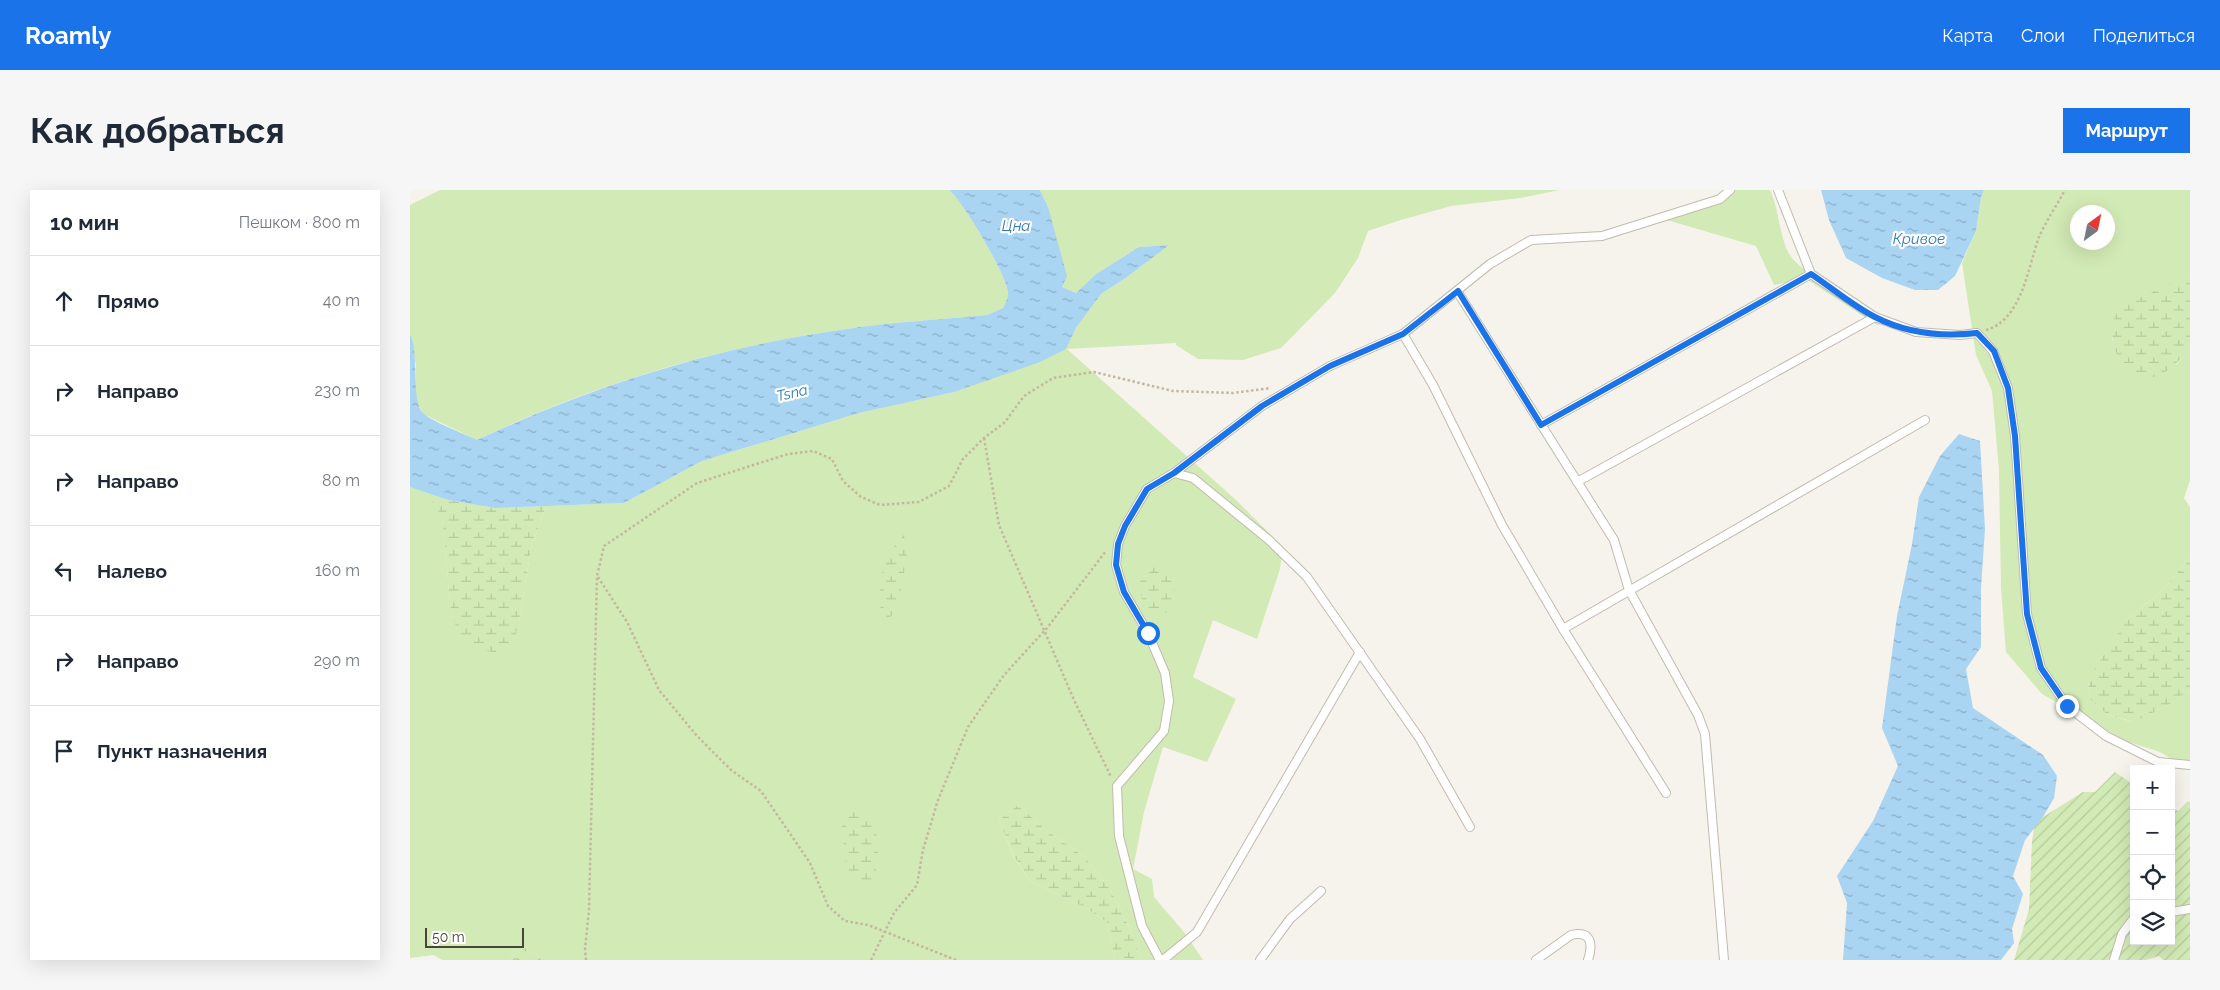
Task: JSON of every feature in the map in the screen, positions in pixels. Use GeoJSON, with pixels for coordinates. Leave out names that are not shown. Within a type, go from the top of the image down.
{"type":"FeatureCollection","features":[{"type":"Feature","properties":{"kind":"lane"},"geometry":{"type":"LineString","coordinates":[[1360,652],[1197,932],[1161,960],[1142,926],[1119,836],[1117,786],[1164,730],[1169,701],[1164,673],[1152,641],[1124,592],[1116,565],[1118,544],[1125,526],[1147,489],[1174,473],[1262,406],[1330,366],[1403,334],[1490,264],[1531,240],[1602,236],[1720,199],[1730,190]]}},
{"type":"Feature","properties":{"kind":"lane"},"geometry":{"type":"LineString","coordinates":[[1778,190],[1811,274],[1875,317],[1916,332],[1960,335],[1977,333],[1994,351],[2008,388],[2015,436],[2027,614],[2041,668],[2067,706],[2106,736],[2158,762],[2190,766]]}},
{"type":"Feature","properties":{"kind":"lane"},"geometry":{"type":"LineString","coordinates":[[1541,425],[1811,274]]}},
{"type":"Feature","properties":{"kind":"lane"},"geometry":{"type":"LineString","coordinates":[[1458,291],[1614,540],[1629,590],[1698,715],[1705,734],[1724,960]]}},
{"type":"Feature","properties":{"kind":"lane"},"geometry":{"type":"LineString","coordinates":[[1578,482],[1875,317]]}},
{"type":"Feature","properties":{"kind":"lane"},"geometry":{"type":"LineString","coordinates":[[1403,334],[1433,385],[1502,525],[1563,629],[1666,793]]}},
{"type":"Feature","properties":{"kind":"lane"},"geometry":{"type":"LineString","coordinates":[[1563,629],[1925,420]]}},
{"type":"Feature","properties":{"kind":"lane"},"geometry":{"type":"LineString","coordinates":[[1174,473],[1193,478],[1269,540],[1307,578],[1420,739],[1470,827]]}},
{"type":"Feature","properties":{"kind":"lane"},"geometry":{"type":"LineString","coordinates":[[1260,960],[1290,919],[1321,891]]}},
{"type":"Feature","properties":{"kind":"lane"},"geometry":{"type":"LineString","coordinates":[[2175,911],[2190,909]]}},
{"type":"Feature","properties":{"kind":"lane"},"geometry":{"type":"LineString","coordinates":[[2114,960],[2122,934],[2130,923]]}},
{"type":"Feature","properties":{"kind":"lane"},"geometry":{"type":"LineString","coordinates":[[1536,960],[1571,935],[1576,934],[1587,936],[1590,941],[1592,946],[1588,960]]}},
{"type":"Feature","properties":{"kind":"path"},"geometry":{"type":"LineString","coordinates":[[1977,333],[1997,327],[2019,301],[2040,236],[2066,190]]}},
{"type":"Feature","properties":{"kind":"path"},"geometry":{"type":"LineString","coordinates":[[586,960],[585,949],[589,910],[597,576],[604,546],[697,483],[788,454],[813,451],[832,459],[843,481],[861,497],[880,505],[919,502],[949,486],[963,459],[984,438],[1005,422],[1024,396],[1053,378],[1094,372],[1173,391],[1233,393],[1280,387]]}},
{"type":"Feature","properties":{"kind":"path"},"geometry":{"type":"LineString","coordinates":[[984,438],[999,526],[1074,700],[1109,774],[1117,786]]}},
{"type":"Feature","properties":{"kind":"path"},"geometry":{"type":"LineString","coordinates":[[871,960],[883,931],[894,913],[917,885],[923,850],[938,800],[968,727],[1004,675],[1045,631],[1079,590],[1108,550]]}},
{"type":"Feature","properties":{"kind":"path"},"geometry":{"type":"LineString","coordinates":[[597,576],[627,622],[659,690],[696,736],[724,763],[761,791],[810,863],[828,906],[846,920],[868,925],[956,960]]}},
{"type":"Feature","properties":{"kind":"green space"},"geometry":{"type":"Polygon","coordinates":[[[440,190],[949,190],[964,208],[993,256],[1006,284],[1008,297],[1003,308],[987,315],[858,327],[747,347],[700,358],[654,371],[564,402],[477,440],[423,414],[415,398],[416,365],[410,334],[410,205],[440,190]]]}},
{"type":"Feature","properties":{"kind":"green space"},"geometry":{"type":"Polygon","coordinates":[[[1040,190],[1560,190],[1520,198],[1451,206],[1368,231],[1358,258],[1335,293],[1281,348],[1243,360],[1198,359],[1176,345],[1176,343],[1067,349],[1236,500],[1286,550],[1282,554],[1280,569],[1257,639],[1213,620],[1193,677],[1236,699],[1207,762],[1163,747],[1144,812],[1133,869],[1152,879],[1154,897],[1184,932],[1203,960],[1141,960],[1131,931],[1110,889],[1085,857],[1046,830],[1018,805],[999,820],[1013,856],[1030,881],[1086,908],[1107,922],[1115,960],[541,960],[541,958],[521,945],[509,960],[442,960],[434,955],[410,958],[410,487],[426,492],[442,516],[451,612],[457,630],[519,622],[531,548],[546,506],[624,503],[702,461],[859,413],[954,392],[1066,349],[1076,328],[1101,294],[1127,277],[1168,245],[1139,247],[1096,274],[1076,293],[1062,287],[1048,207],[1040,190]]]}},
{"type":"Feature","properties":{"kind":"green space"},"geometry":{"type":"Polygon","coordinates":[[[1734,190],[1770,190],[1785,245],[1795,261],[1819,280],[1890,320],[1877,325],[1806,279],[1774,285],[1756,246],[1663,219],[1691,212],[1734,190]]]}},
{"type":"Feature","properties":{"kind":"green space"},"geometry":{"type":"Polygon","coordinates":[[[1984,190],[2190,190],[2190,275],[2168,286],[2112,339],[2119,359],[2177,364],[2190,349],[2190,480],[2184,498],[2190,507],[2190,557],[2165,588],[2126,620],[2088,681],[2090,699],[2108,715],[2133,722],[2170,704],[2190,690],[2190,770],[2160,752],[2126,741],[2042,694],[2006,652],[2001,588],[1999,470],[1992,391],[1976,355],[1962,263],[1976,231],[1981,197],[1984,190]]]}},
{"type":"Feature","properties":{"kind":"green space"},"geometry":{"type":"Polygon","coordinates":[[[2190,275],[2190,349],[2179,361],[2162,374],[2139,380],[2123,365],[2115,348],[2113,329],[2118,308],[2190,275]]]}},
{"type":"Feature","properties":{"kind":"green space"},"geometry":{"type":"Polygon","coordinates":[[[426,492],[448,500],[495,508],[546,506],[531,548],[519,622],[513,645],[495,653],[473,647],[457,630],[451,612],[442,517],[426,492]]]}},
{"type":"Feature","properties":{"kind":"green space"},"geometry":{"type":"Polygon","coordinates":[[[904,535],[907,556],[897,611],[883,623],[880,599],[882,576],[889,555],[904,535]]]}},
{"type":"Feature","properties":{"kind":"green space"},"geometry":{"type":"Polygon","coordinates":[[[2190,557],[2190,690],[2170,704],[2134,722],[2108,715],[2090,699],[2088,680],[2126,620],[2165,588],[2190,557]]]}},
{"type":"Feature","properties":{"kind":"green space"},"geometry":{"type":"Polygon","coordinates":[[[1155,566],[1173,577],[1175,595],[1167,612],[1152,617],[1143,603],[1139,583],[1155,566]]]}},
{"type":"Feature","properties":{"kind":"green space"},"geometry":{"type":"Polygon","coordinates":[[[2115,772],[2130,782],[2130,945],[2175,945],[2175,809],[2178,811],[2188,801],[2190,802],[2190,960],[2163,960],[2159,956],[2146,960],[2014,960],[2029,909],[2032,841],[2035,822],[2083,792],[2095,792],[2115,772]]]}},
{"type":"Feature","properties":{"kind":"green space"},"geometry":{"type":"Polygon","coordinates":[[[1018,805],[1046,830],[1085,857],[1110,889],[1131,931],[1141,960],[1115,960],[1107,922],[1086,908],[1030,881],[1013,855],[999,820],[1018,805]]]}},
{"type":"Feature","properties":{"kind":"green space"},"geometry":{"type":"Polygon","coordinates":[[[850,811],[867,818],[876,834],[878,850],[874,883],[863,885],[847,878],[842,825],[850,811]]]}},
{"type":"Feature","properties":{"kind":"green space"},"geometry":{"type":"Polygon","coordinates":[[[521,945],[541,958],[541,960],[509,960],[521,945]]]}},
{"type":"Feature","properties":{"kind":"water"},"geometry":{"type":"Polygon","coordinates":[[[949,190],[1040,190],[1048,207],[1067,276],[1062,287],[1076,293],[1096,274],[1139,247],[1169,245],[1101,294],[1076,328],[1066,349],[1040,362],[954,392],[859,413],[702,461],[624,503],[495,508],[448,500],[410,487],[410,334],[413,343],[417,400],[420,408],[424,414],[434,421],[477,440],[609,386],[700,358],[746,347],[858,327],[987,315],[1003,308],[1008,295],[1006,284],[983,239],[964,208],[949,190]]]}},
{"type":"Feature","properties":{"kind":"water","name":"Кривое"},"geometry":{"type":"Polygon","coordinates":[[[1821,190],[1984,190],[1981,197],[1976,231],[1955,276],[1938,290],[1915,290],[1882,278],[1846,258],[1829,220],[1821,190]]]}},
{"type":"Feature","properties":{"kind":"water"},"geometry":{"type":"Polygon","coordinates":[[[1959,434],[1980,441],[1985,529],[1981,588],[1981,647],[1966,669],[1973,708],[2043,755],[2057,776],[2054,798],[2043,817],[2025,840],[2013,876],[2023,894],[2012,929],[2014,943],[2001,960],[1843,960],[1847,903],[1837,876],[1873,821],[1898,766],[1882,728],[1897,616],[1912,544],[1919,497],[1940,456],[1959,434]]]}},
{"type":"Feature","properties":{"kind":"route"},"geometry":{"type":"LineString","coordinates":[[1148,633],[1124,592],[1116,565],[1118,544],[1125,526],[1147,489],[1174,473],[1262,406],[1330,366],[1403,334],[1458,291],[1541,425],[1811,274],[1875,317],[1916,332],[1960,335],[1977,333],[1994,351],[2008,388],[2015,436],[2027,614],[2041,668],[2067,706]]}},
{"type":"Feature","properties":{"kind":"water label","name":"Цна"},"geometry":{"type":"Point","coordinates":[1016,226]}},
{"type":"Feature","properties":{"kind":"water label","name":"Tsna"},"geometry":{"type":"Point","coordinates":[792,393]}}]}
